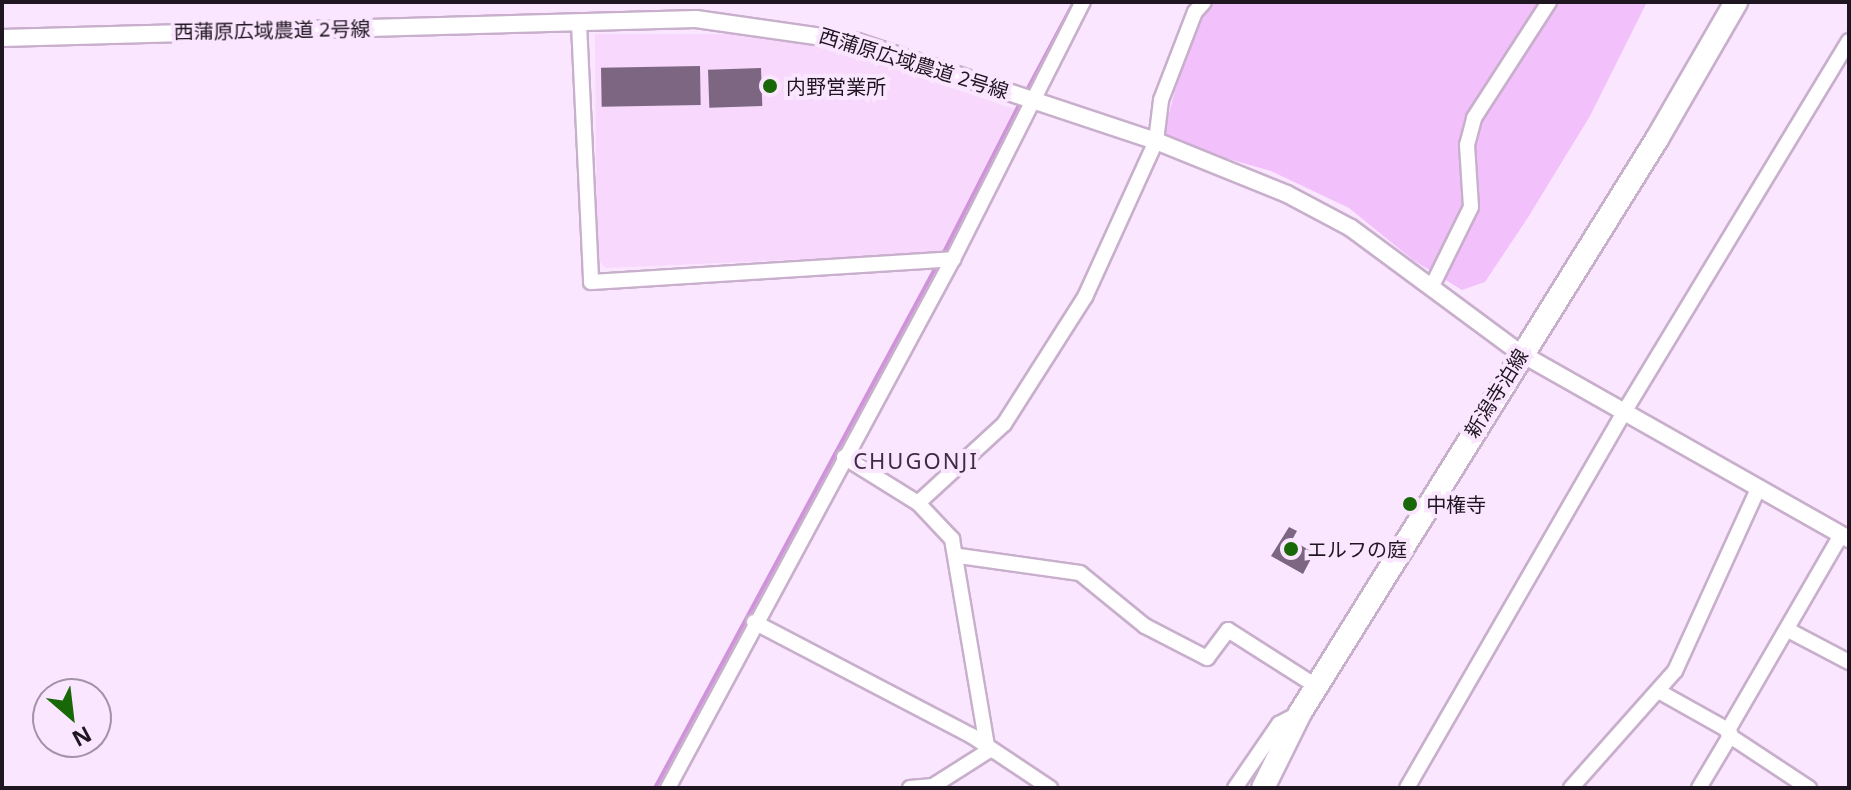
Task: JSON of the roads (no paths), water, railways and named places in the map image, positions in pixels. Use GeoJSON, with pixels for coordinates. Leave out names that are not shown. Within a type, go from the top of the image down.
{"type":"FeatureCollection","features":[{"type":"Feature","properties":{"kind":"main road","name":"新潟寺泊線"},"geometry":{"type":"LineString","coordinates":[[1263,788],[1316,686],[1520,353],[1657,139],[1736,2]]}},
{"type":"Feature","properties":{"kind":"street"},"geometry":{"type":"LineString","coordinates":[[668,788],[754,622],[953,259],[1083,2]]}},
{"type":"Feature","properties":{"kind":"street"},"geometry":{"type":"LineString","coordinates":[[918,503],[1004,424],[1085,297],[1156,141],[1161,100],[1195,12],[1204,2]]}},
{"type":"Feature","properties":{"kind":"street"},"geometry":{"type":"LineString","coordinates":[[1433,284],[1471,207],[1467,145],[1474,118],[1549,2]]}},
{"type":"Feature","properties":{"kind":"street","name":"西蒲原広域農道 2号線"},"geometry":{"type":"LineString","coordinates":[[2,38],[696,19],[817,32],[1156,141],[1300,201],[1351,228],[1433,284],[1520,353],[1623,414],[1679,441],[1757,491],[1845,537]]}},
{"type":"Feature","properties":{"kind":"street"},"geometry":{"type":"LineString","coordinates":[[579,24],[591,282],[953,259]]}},
{"type":"Feature","properties":{"kind":"street"},"geometry":{"type":"LineString","coordinates":[[1407,788],[1623,414],[1849,41]]}},
{"type":"Feature","properties":{"kind":"street"},"geometry":{"type":"LineString","coordinates":[[844,457],[918,503],[952,539],[959,556],[961,605],[988,751]]}},
{"type":"Feature","properties":{"kind":"street"},"geometry":{"type":"LineString","coordinates":[[1571,788],[1660,692],[1690,647],[1757,491]]}},
{"type":"Feature","properties":{"kind":"street"},"geometry":{"type":"LineString","coordinates":[[1699,788],[1788,630],[1845,537]]}},
{"type":"Feature","properties":{"kind":"street"},"geometry":{"type":"LineString","coordinates":[[959,556],[1080,573],[1145,626],[1207,658],[1228,630],[1316,686]]}},
{"type":"Feature","properties":{"kind":"street"},"geometry":{"type":"LineString","coordinates":[[754,622],[972,736],[988,751],[1050,788]]}},
{"type":"Feature","properties":{"kind":"street"},"geometry":{"type":"LineString","coordinates":[[1788,630],[1849,662]]}},
{"type":"Feature","properties":{"kind":"street"},"geometry":{"type":"LineString","coordinates":[[1660,692],[1729,733],[1809,788]]}},
{"type":"Feature","properties":{"kind":"street"},"geometry":{"type":"LineString","coordinates":[[1235,788],[1279,724],[1300,713]]}},
{"type":"Feature","properties":{"kind":"street"},"geometry":{"type":"LineString","coordinates":[[910,788],[933,786],[988,751]]}},
{"type":"Feature","properties":{"kind":"waterway"},"geometry":{"type":"LineString","coordinates":[[1026,92],[1074,2]]}},
{"type":"Feature","properties":{"kind":"waterway"},"geometry":{"type":"LineString","coordinates":[[942,256],[1022,99]]}},
{"type":"Feature","properties":{"kind":"waterway"},"geometry":{"type":"LineString","coordinates":[[655,788],[938,263]]}},
{"type":"Feature","properties":{"kind":"place","name":"内野営業所"},"geometry":{"type":"Point","coordinates":[770,86]}},
{"type":"Feature","properties":{"kind":"place","name":"中権寺"},"geometry":{"type":"Point","coordinates":[1410,504]}},
{"type":"Feature","properties":{"kind":"place","name":"エルフの庭"},"geometry":{"type":"Point","coordinates":[1291,549]}},
{"type":"Feature","properties":{"kind":"district","name":"CHUGONJI"},"geometry":{"type":"Point","coordinates":[916,461]}}]}
